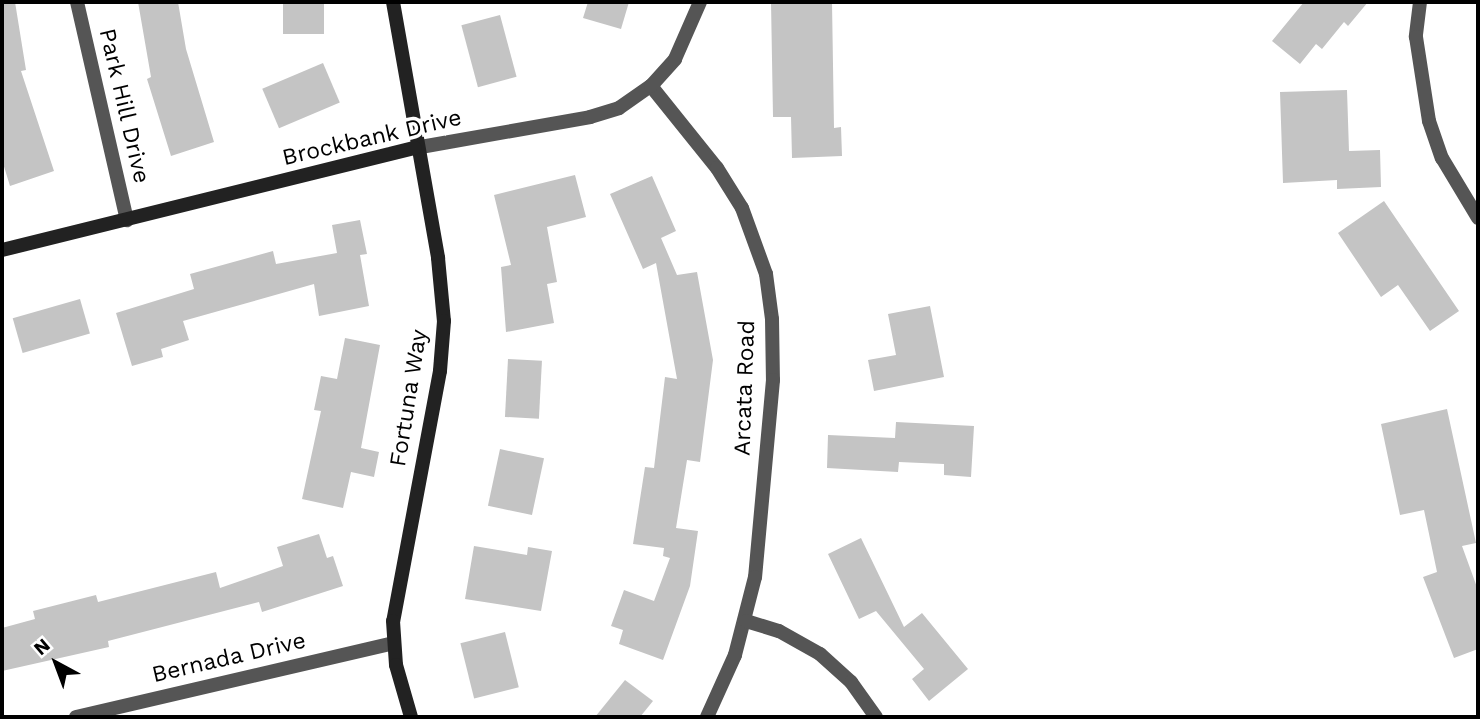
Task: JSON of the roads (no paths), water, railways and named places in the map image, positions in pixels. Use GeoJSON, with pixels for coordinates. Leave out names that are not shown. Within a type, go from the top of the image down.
{"type":"FeatureCollection","features":[{"type":"Feature","properties":{"kind":"street","name":"Park Hill Drive"},"geometry":{"type":"LineString","coordinates":[[77,2],[127,220]]}},
{"type":"Feature","properties":{"kind":"street","name":"Fortuna Way"},"geometry":{"type":"LineString","coordinates":[[393,2],[415,148],[438,258],[443,346],[396,600],[393,643],[411,717]]}},
{"type":"Feature","properties":{"kind":"street","name":"Brockbank Drive"},"geometry":{"type":"LineString","coordinates":[[2,250],[415,148],[605,114],[651,86],[675,60],[700,2]]}},
{"type":"Feature","properties":{"kind":"street"},"geometry":{"type":"LineString","coordinates":[[1420,2],[1416,37],[1429,121],[1442,158],[1478,218]]}},
{"type":"Feature","properties":{"kind":"street","name":"Arcata Road"},"geometry":{"type":"LineString","coordinates":[[651,86],[730,186],[766,274],[773,380],[755,577],[746,621],[707,717]]}},
{"type":"Feature","properties":{"kind":"street"},"geometry":{"type":"LineString","coordinates":[[746,621],[779,631],[820,654],[851,682],[876,717]]}},
{"type":"Feature","properties":{"kind":"street","name":"Bernada Drive"},"geometry":{"type":"LineString","coordinates":[[83,717],[393,643]]}}]}
